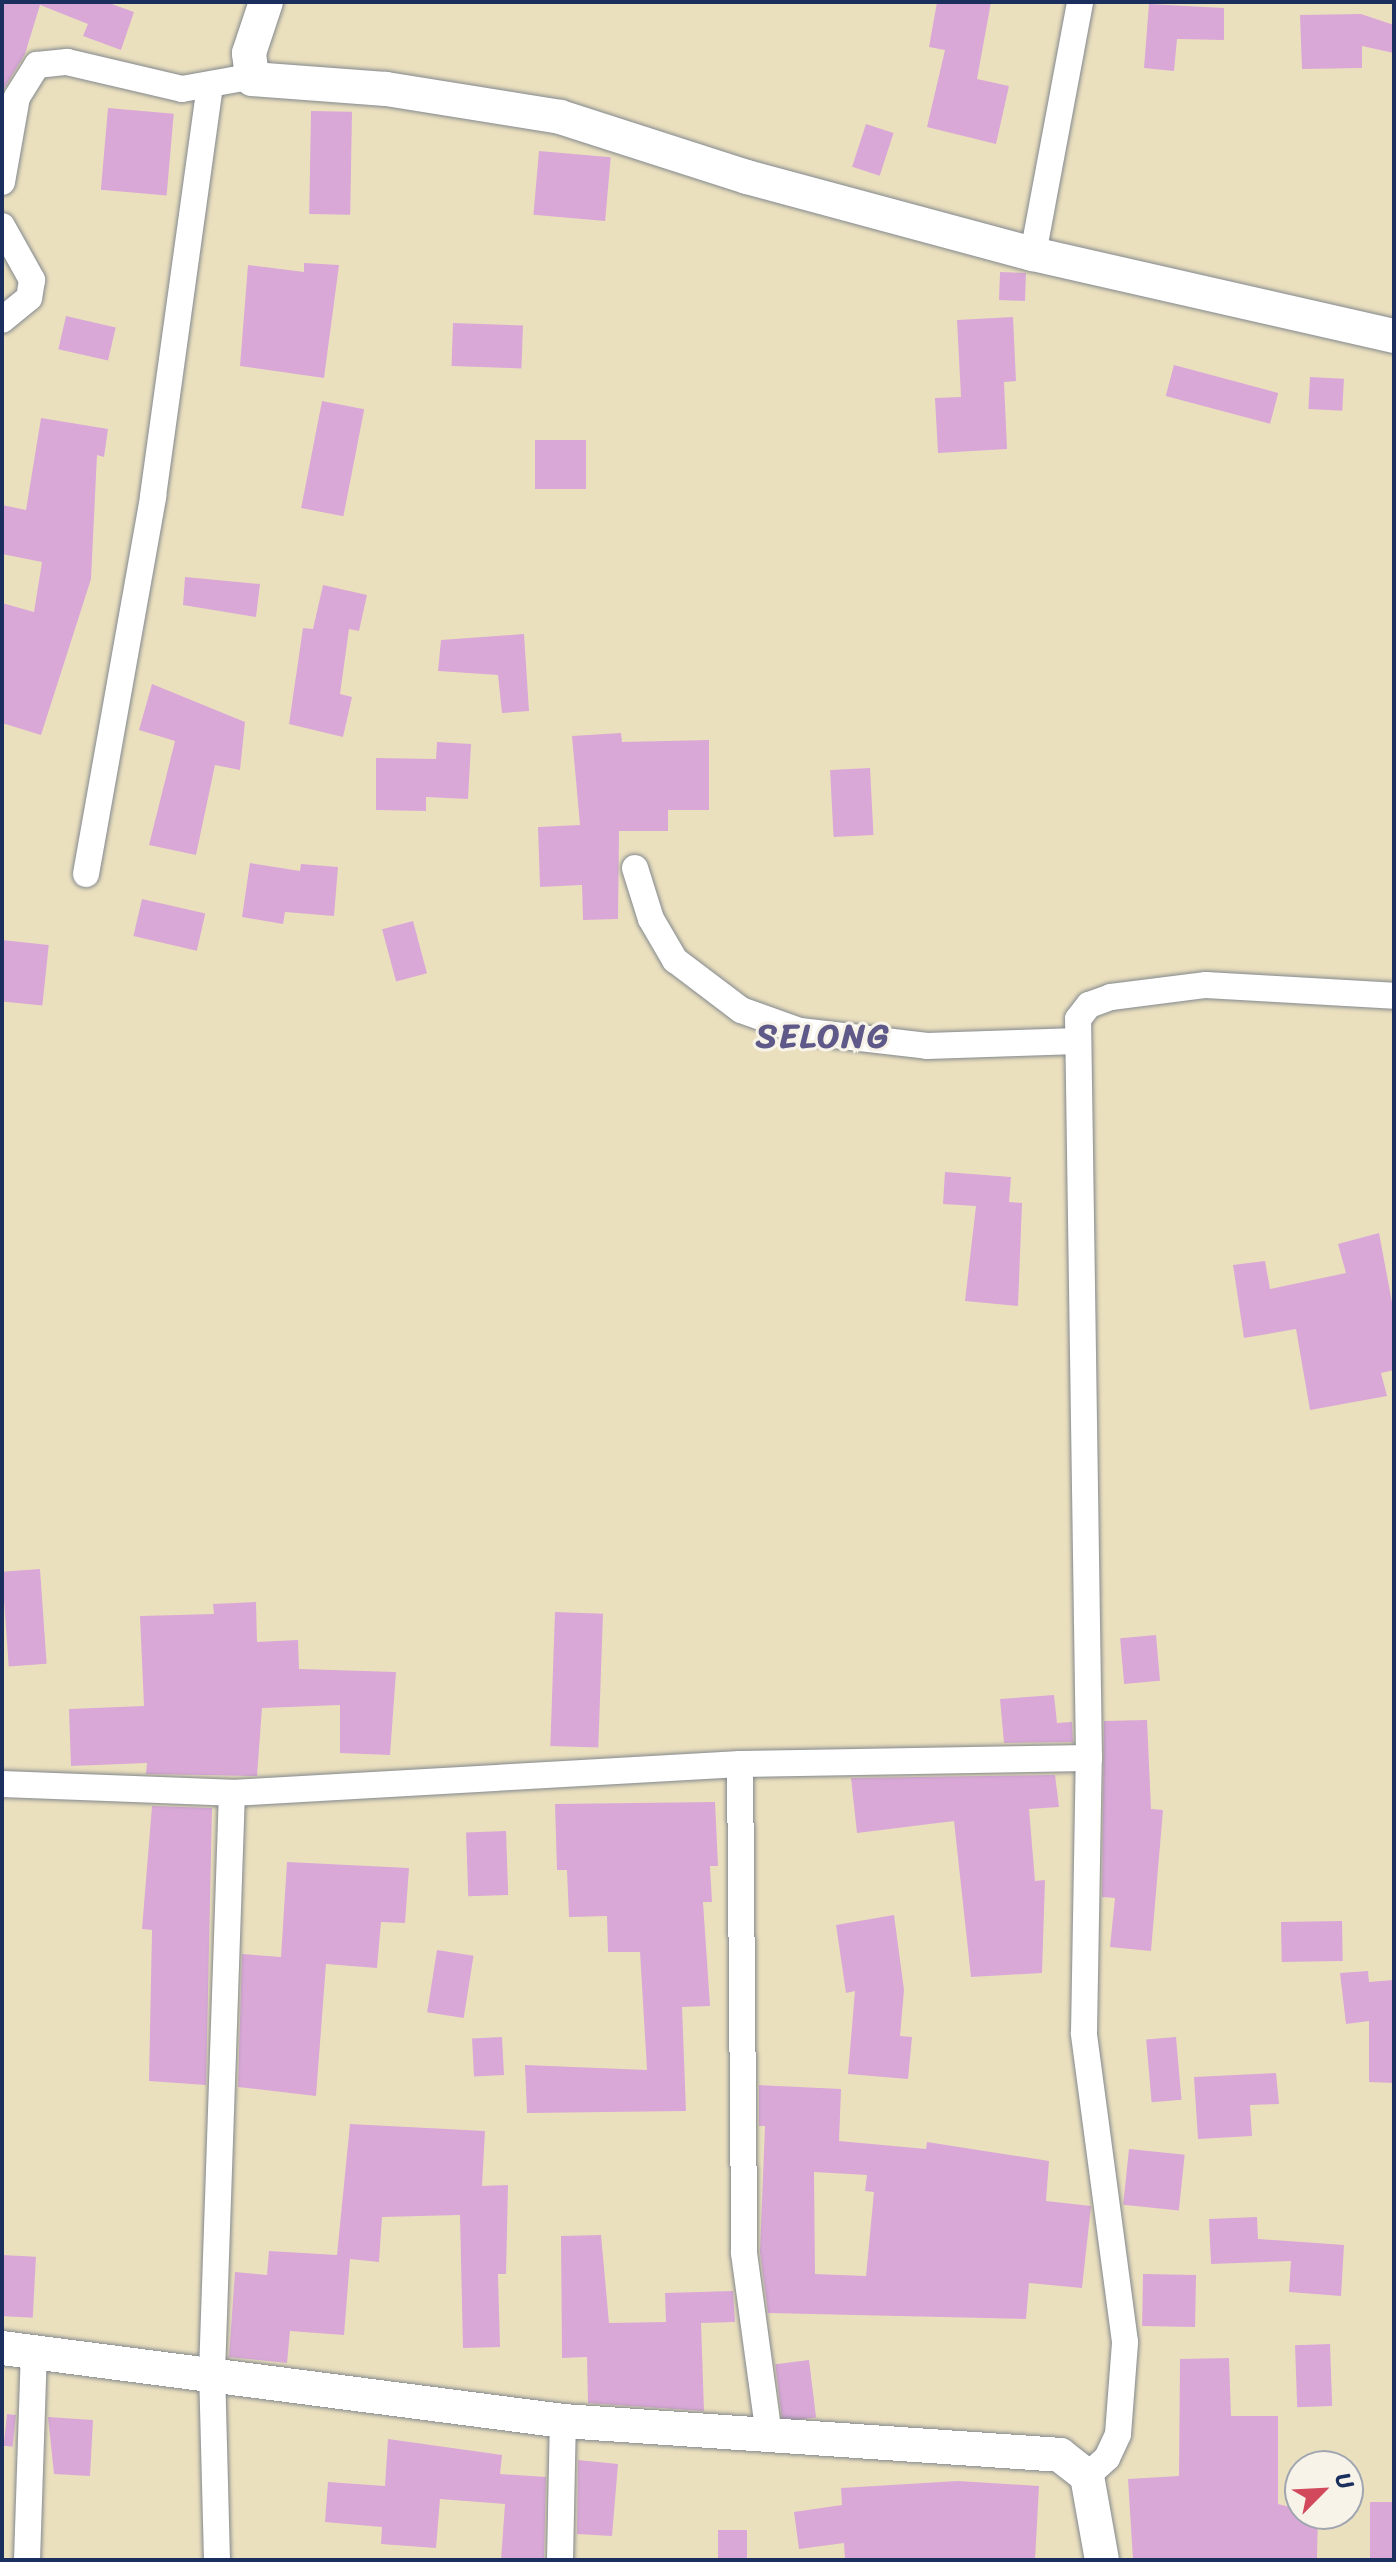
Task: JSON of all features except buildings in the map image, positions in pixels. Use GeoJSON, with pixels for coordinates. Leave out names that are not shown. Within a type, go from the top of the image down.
{"type":"FeatureCollection","features":[{"type":"Feature","properties":{"kind":"street"},"geometry":{"type":"LineString","coordinates":[[249,77],[266,2]]}},
{"type":"Feature","properties":{"kind":"street"},"geometry":{"type":"LineString","coordinates":[[1033,254],[1080,2]]}},
{"type":"Feature","properties":{"kind":"street"},"geometry":{"type":"LineString","coordinates":[[2,182],[17,97],[37,65],[67,62],[182,89],[210,87],[249,77],[386,89],[560,117],[747,177],[1033,254],[1394,336]]}},
{"type":"Feature","properties":{"kind":"street"},"geometry":{"type":"LineString","coordinates":[[86,874],[153,496],[210,87]]}},
{"type":"Feature","properties":{"kind":"street"},"geometry":{"type":"LineString","coordinates":[[2,226],[32,280],[29,298],[2,320]]}},
{"type":"Feature","properties":{"kind":"street"},"geometry":{"type":"LineString","coordinates":[[635,868],[651,919],[675,960],[741,1010],[800,1031],[927,1046],[1078,1041]]}},
{"type":"Feature","properties":{"kind":"street"},"geometry":{"type":"LineString","coordinates":[[1087,2476],[1107,2458],[1118,2434],[1125,2342],[1111,2190],[1086,2085],[1089,1758],[1078,1019],[1089,1005],[1111,997],[1206,985],[1394,996]]}},
{"type":"Feature","properties":{"kind":"street"},"geometry":{"type":"LineString","coordinates":[[2,1784],[232,1793],[740,1764],[1089,1758]]}},
{"type":"Feature","properties":{"kind":"street"},"geometry":{"type":"LineString","coordinates":[[740,1764],[744,2253],[769,2436]]}},
{"type":"Feature","properties":{"kind":"street"},"geometry":{"type":"LineString","coordinates":[[217,2560],[212,2373],[232,1793]]}},
{"type":"Feature","properties":{"kind":"street"},"geometry":{"type":"LineString","coordinates":[[27,2560],[18,2350],[563,2421],[1060,2455],[1087,2476],[1102,2560]]}},
{"type":"Feature","properties":{"kind":"street"},"geometry":{"type":"LineString","coordinates":[[560,2560],[563,2421]]}},
{"type":"Feature","properties":{"kind":"district","name":"SELONG"},"geometry":{"type":"Point","coordinates":[823,1037]}}]}
